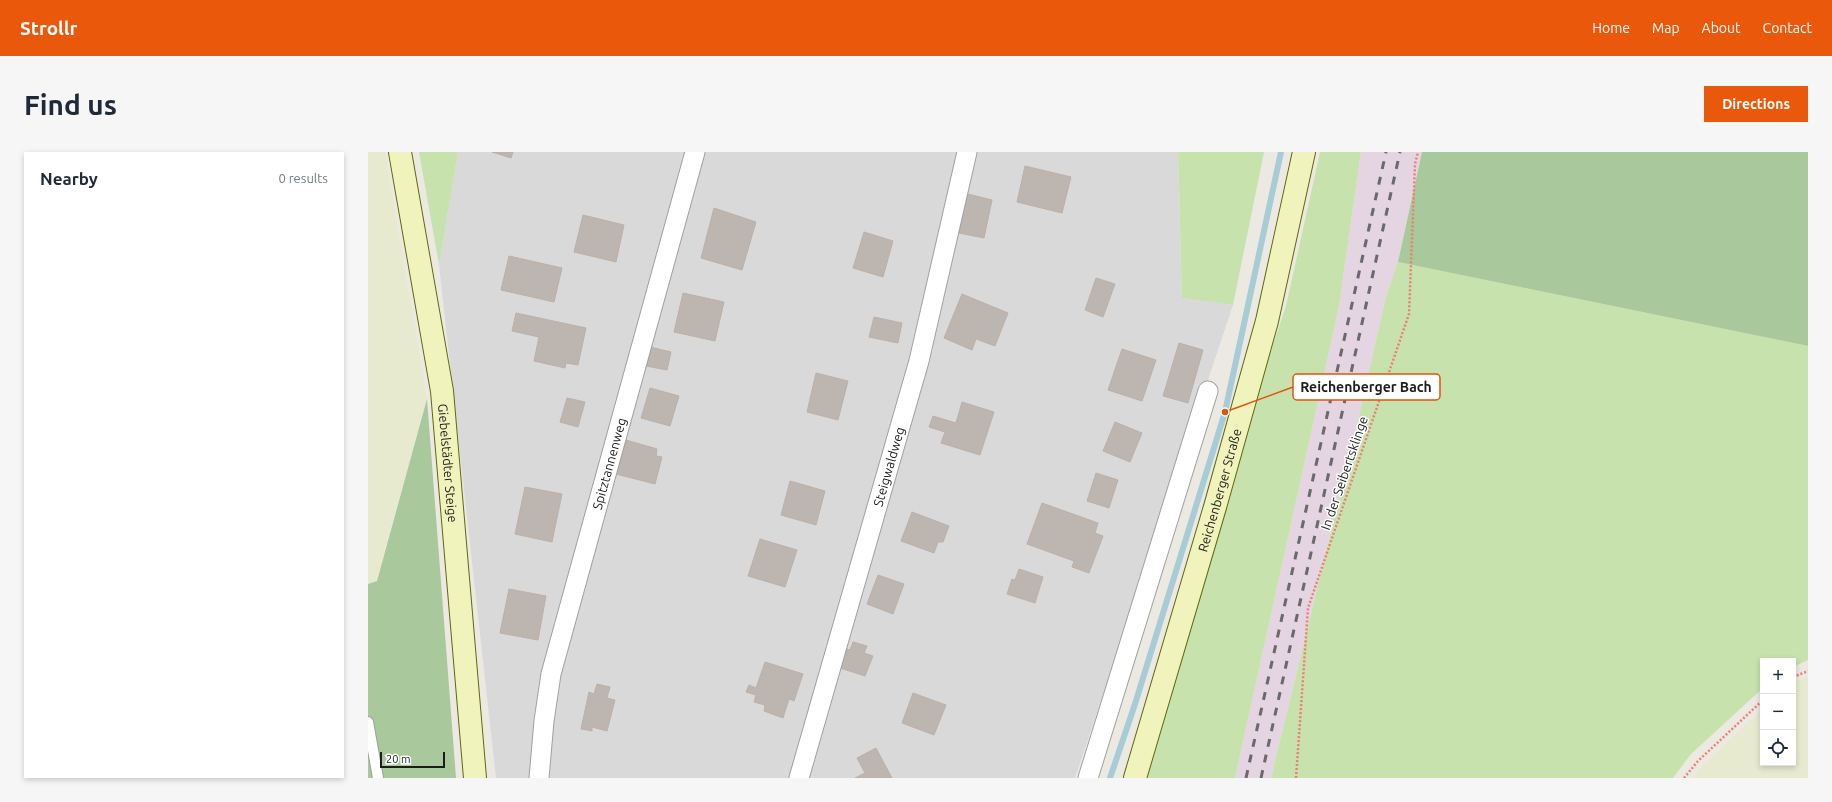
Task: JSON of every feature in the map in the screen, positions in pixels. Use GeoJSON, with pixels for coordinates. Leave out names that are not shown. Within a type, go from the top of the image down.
{"type":"FeatureCollection","features":[{"type":"Feature","properties":{"kind":"main road","name":"Giebelstädter Steige"},"geometry":{"type":"LineString","coordinates":[[400,152],[442,390],[475,778]]}},
{"type":"Feature","properties":{"kind":"main road","name":"Reichenberger Straße"},"geometry":{"type":"LineString","coordinates":[[1135,778],[1215,507],[1263,335],[1304,152]]}},
{"type":"Feature","properties":{"kind":"street","name":"Spitztannenweg"},"geometry":{"type":"LineString","coordinates":[[540,778],[544,721],[551,674],[695,152]]}},
{"type":"Feature","properties":{"kind":"street","name":"Steigwaldweg"},"geometry":{"type":"LineString","coordinates":[[799,778],[919,361],[967,152]]}},
{"type":"Feature","properties":{"kind":"street"},"geometry":{"type":"LineString","coordinates":[[1088,778],[1208,391]]}},
{"type":"Feature","properties":{"kind":"lane"},"geometry":{"type":"LineString","coordinates":[[368,722],[378,778]]}},
{"type":"Feature","properties":{"kind":"path","name":"In der Seibertsklinge"},"geometry":{"type":"LineString","coordinates":[[1296,778],[1308,608],[1410,314],[1415,164],[1418,152]]}},
{"type":"Feature","properties":{"kind":"path"},"geometry":{"type":"LineString","coordinates":[[1796,676],[1808,671]]}},
{"type":"Feature","properties":{"kind":"path"},"geometry":{"type":"LineString","coordinates":[[1684,778],[1698,761],[1760,703]]}},
{"type":"Feature","properties":{"kind":"shaded area"},"geometry":{"type":"Polygon","coordinates":[[[458,152],[1178,152],[1182,298],[1233,305],[1075,778],[496,778],[439,265],[458,152]]]}},
{"type":"Feature","properties":{"kind":"shaded area"},"geometry":{"type":"Polygon","coordinates":[[[1361,152],[1422,152],[1398,262],[1386,296],[1356,429],[1271,778],[1235,778],[1339,306],[1361,152]]]}},
{"type":"Feature","properties":{"kind":"green space"},"geometry":{"type":"Polygon","coordinates":[[[368,152],[385,152],[427,399],[376,581],[368,584],[368,152]]]}},
{"type":"Feature","properties":{"kind":"green space"},"geometry":{"type":"Polygon","coordinates":[[[419,152],[458,152],[439,265],[419,152]]]}},
{"type":"Feature","properties":{"kind":"green space"},"geometry":{"type":"Polygon","coordinates":[[[1178,152],[1264,152],[1233,305],[1182,298],[1178,152]]]}},
{"type":"Feature","properties":{"kind":"green space"},"geometry":{"type":"Polygon","coordinates":[[[1320,152],[1361,152],[1339,306],[1235,778],[1126,778],[1286,306],[1320,152]]]}},
{"type":"Feature","properties":{"kind":"green space"},"geometry":{"type":"Polygon","coordinates":[[[1422,152],[1808,152],[1808,346],[1398,262],[1422,152]]]}},
{"type":"Feature","properties":{"kind":"green space"},"geometry":{"type":"Polygon","coordinates":[[[1398,262],[1808,346],[1808,660],[1796,666],[1796,658],[1760,658],[1760,691],[1691,754],[1673,778],[1271,778],[1356,429],[1386,296],[1398,262]]]}},
{"type":"Feature","properties":{"kind":"green space"},"geometry":{"type":"Polygon","coordinates":[[[427,399],[456,778],[368,778],[368,584],[377,581],[427,399]]]}},
{"type":"Feature","properties":{"kind":"green space"},"geometry":{"type":"Polygon","coordinates":[[[1808,677],[1808,778],[1693,778],[1703,765],[1760,712],[1760,766],[1796,766],[1796,682],[1808,677]]]}},
{"type":"Feature","properties":{"kind":"building"},"geometry":{"type":"Polygon","coordinates":[[[492,152],[513,152],[511,158],[492,152]]]}},
{"type":"Feature","properties":{"kind":"building"},"geometry":{"type":"Polygon","coordinates":[[[1025,166],[1071,177],[1062,213],[1017,202],[1025,166]]]}},
{"type":"Feature","properties":{"kind":"building"},"geometry":{"type":"Polygon","coordinates":[[[968,194],[992,200],[984,238],[959,233],[968,194]]]}},
{"type":"Feature","properties":{"kind":"building"},"geometry":{"type":"Polygon","coordinates":[[[714,208],[756,222],[742,270],[701,258],[714,208]]]}},
{"type":"Feature","properties":{"kind":"building"},"geometry":{"type":"Polygon","coordinates":[[[583,215],[624,225],[616,262],[574,252],[583,215]]]}},
{"type":"Feature","properties":{"kind":"building"},"geometry":{"type":"Polygon","coordinates":[[[864,232],[893,241],[883,277],[853,268],[864,232]]]}},
{"type":"Feature","properties":{"kind":"building"},"geometry":{"type":"Polygon","coordinates":[[[509,256],[562,268],[554,302],[501,290],[509,256]]]}},
{"type":"Feature","properties":{"kind":"building"},"geometry":{"type":"Polygon","coordinates":[[[1096,278],[1115,284],[1103,317],[1085,310],[1096,278]]]}},
{"type":"Feature","properties":{"kind":"building"},"geometry":{"type":"Polygon","coordinates":[[[683,293],[724,302],[715,341],[674,332],[683,293]]]}},
{"type":"Feature","properties":{"kind":"building"},"geometry":{"type":"Polygon","coordinates":[[[962,294],[1008,313],[995,346],[976,339],[972,350],[944,338],[962,294]]]}},
{"type":"Feature","properties":{"kind":"building"},"geometry":{"type":"Polygon","coordinates":[[[516,313],[586,328],[578,365],[566,363],[565,368],[534,361],[539,337],[512,331],[516,313]]]}},
{"type":"Feature","properties":{"kind":"building"},"geometry":{"type":"Polygon","coordinates":[[[874,317],[902,323],[898,343],[869,337],[874,317]]]}},
{"type":"Feature","properties":{"kind":"building"},"geometry":{"type":"Polygon","coordinates":[[[1179,343],[1203,350],[1188,403],[1163,396],[1179,343]]]}},
{"type":"Feature","properties":{"kind":"building"},"geometry":{"type":"Polygon","coordinates":[[[650,347],[671,352],[667,370],[646,366],[650,347]]]}},
{"type":"Feature","properties":{"kind":"building"},"geometry":{"type":"Polygon","coordinates":[[[1122,349],[1156,360],[1142,401],[1108,390],[1122,349]]]}},
{"type":"Feature","properties":{"kind":"building"},"geometry":{"type":"Polygon","coordinates":[[[816,373],[848,381],[838,420],[807,412],[816,373]]]}},
{"type":"Feature","properties":{"kind":"building"},"geometry":{"type":"Polygon","coordinates":[[[650,388],[679,396],[670,426],[641,418],[650,388]]]}},
{"type":"Feature","properties":{"kind":"building"},"geometry":{"type":"Polygon","coordinates":[[[567,398],[585,402],[578,427],[560,422],[567,398]]]}},
{"type":"Feature","properties":{"kind":"building"},"geometry":{"type":"Polygon","coordinates":[[[962,402],[994,412],[980,455],[941,443],[945,432],[929,427],[933,416],[956,423],[962,402]]]}},
{"type":"Feature","properties":{"kind":"building"},"geometry":{"type":"Polygon","coordinates":[[[1115,422],[1142,433],[1130,462],[1103,451],[1115,422]]]}},
{"type":"Feature","properties":{"kind":"building"},"geometry":{"type":"Polygon","coordinates":[[[626,440],[657,449],[656,456],[662,457],[655,484],[616,474],[626,440]]]}},
{"type":"Feature","properties":{"kind":"building"},"geometry":{"type":"Polygon","coordinates":[[[1096,473],[1118,480],[1109,508],[1087,501],[1096,473]]]}},
{"type":"Feature","properties":{"kind":"building"},"geometry":{"type":"Polygon","coordinates":[[[790,481],[825,491],[816,525],[781,515],[790,481]]]}},
{"type":"Feature","properties":{"kind":"building"},"geometry":{"type":"Polygon","coordinates":[[[525,487],[562,494],[552,542],[515,534],[525,487]]]}},
{"type":"Feature","properties":{"kind":"building"},"geometry":{"type":"Polygon","coordinates":[[[1042,503],[1098,523],[1095,533],[1103,536],[1089,573],[1072,567],[1074,561],[1027,544],[1042,503]]]}},
{"type":"Feature","properties":{"kind":"building"},"geometry":{"type":"Polygon","coordinates":[[[912,512],[949,526],[943,542],[938,542],[934,553],[901,541],[912,512]]]}},
{"type":"Feature","properties":{"kind":"building"},"geometry":{"type":"Polygon","coordinates":[[[760,539],[797,550],[785,587],[748,576],[760,539]]]}},
{"type":"Feature","properties":{"kind":"building"},"geometry":{"type":"Polygon","coordinates":[[[1019,569],[1043,577],[1035,603],[1007,594],[1012,579],[1015,580],[1019,569]]]}},
{"type":"Feature","properties":{"kind":"building"},"geometry":{"type":"Polygon","coordinates":[[[878,575],[904,584],[893,614],[867,604],[878,575]]]}},
{"type":"Feature","properties":{"kind":"building"},"geometry":{"type":"Polygon","coordinates":[[[509,589],[546,596],[538,640],[500,633],[509,589]]]}},
{"type":"Feature","properties":{"kind":"building"},"geometry":{"type":"Polygon","coordinates":[[[853,642],[867,646],[864,653],[873,656],[865,676],[840,668],[847,649],[850,650],[853,642]]]}},
{"type":"Feature","properties":{"kind":"building"},"geometry":{"type":"Polygon","coordinates":[[[765,662],[803,674],[794,701],[789,699],[783,718],[764,711],[765,705],[754,702],[756,695],[746,692],[749,685],[756,688],[765,662]]]}},
{"type":"Feature","properties":{"kind":"building"},"geometry":{"type":"Polygon","coordinates":[[[597,684],[610,687],[607,698],[615,700],[607,731],[592,727],[592,731],[581,729],[589,692],[594,694],[597,684]]]}},
{"type":"Feature","properties":{"kind":"building"},"geometry":{"type":"Polygon","coordinates":[[[913,693],[946,705],[934,735],[902,723],[913,693]]]}},
{"type":"Feature","properties":{"kind":"building"},"geometry":{"type":"Polygon","coordinates":[[[876,748],[892,778],[855,778],[865,773],[857,758],[876,748]]]}},
{"type":"Feature","properties":{"kind":"waterway"},"geometry":{"type":"LineString","coordinates":[[1110,778],[1135,704],[1225,412],[1281,152]]}},
{"type":"Feature","properties":{"kind":"railway"},"geometry":{"type":"LineString","coordinates":[[1246,778],[1386,152]]}},
{"type":"Feature","properties":{"kind":"railway"},"geometry":{"type":"LineString","coordinates":[[1261,778],[1400,152]]}},
{"type":"Feature","properties":{"kind":"place","name":"Reichenberger Bach"},"geometry":{"type":"Point","coordinates":[1225,412]}}]}
